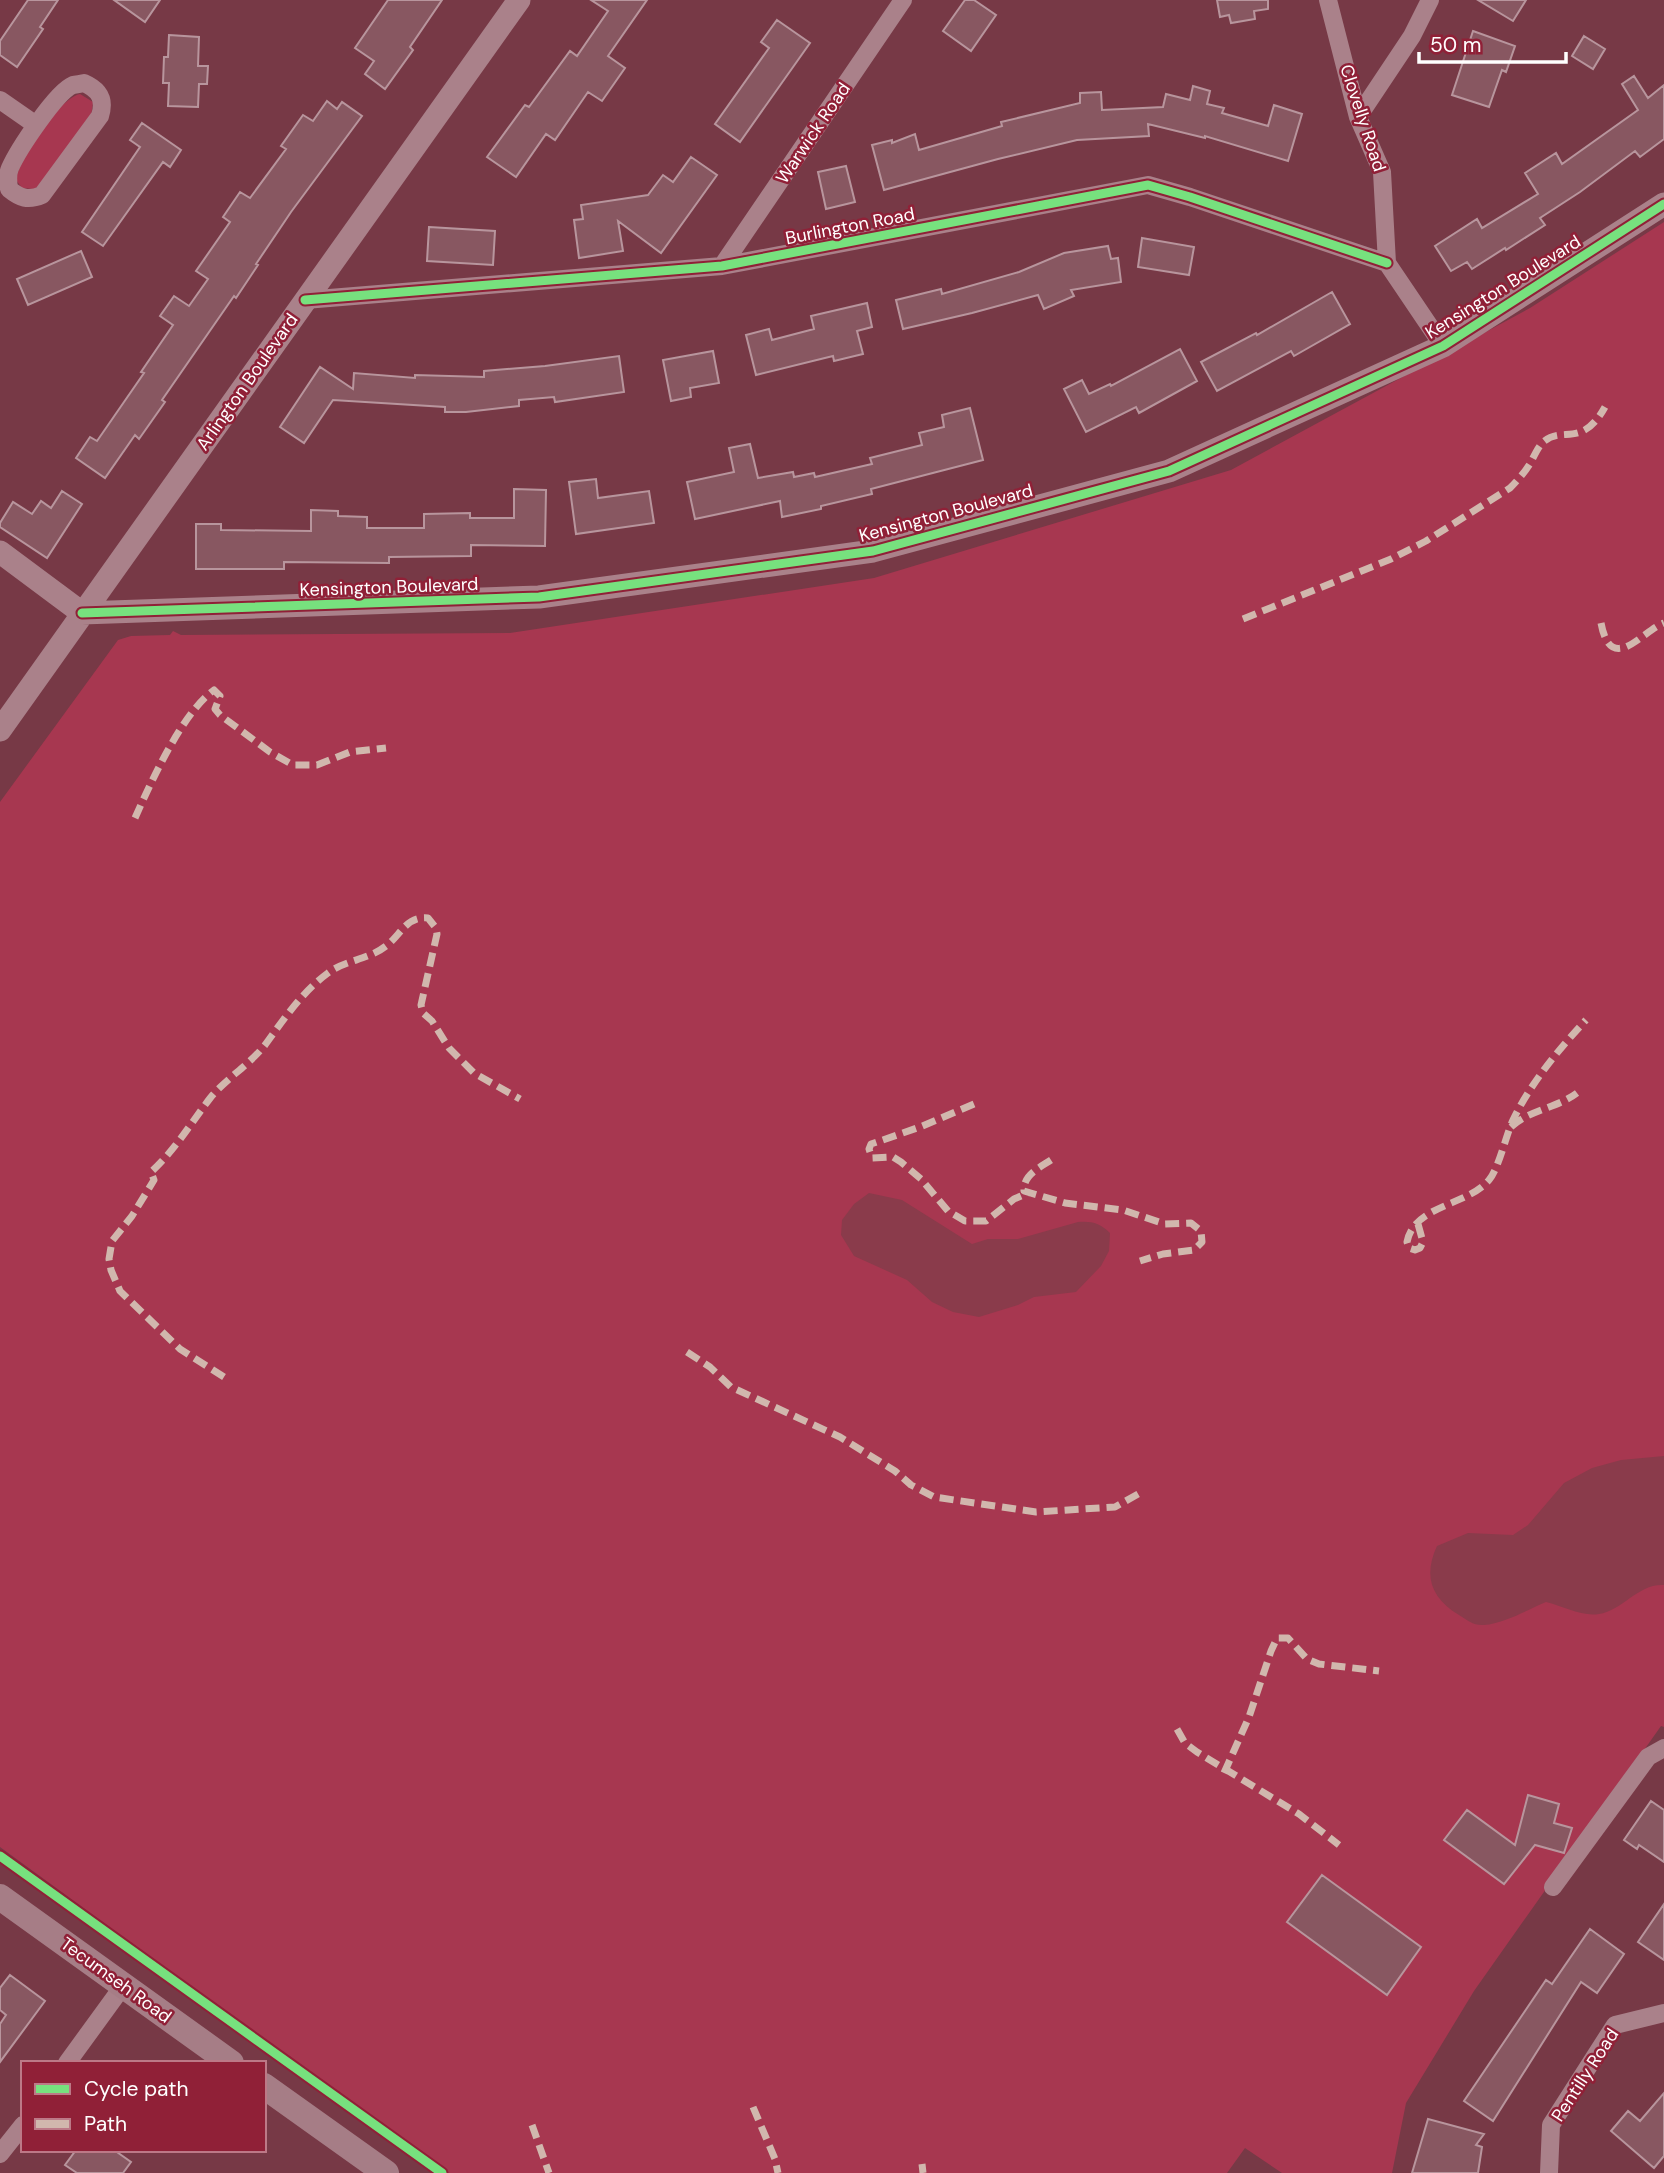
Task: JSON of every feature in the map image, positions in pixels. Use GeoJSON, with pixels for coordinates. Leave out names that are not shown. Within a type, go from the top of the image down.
{"type":"FeatureCollection","features":[{"type":"Feature","properties":{"kind":"main road","name":"Tecumseh Road"},"geometry":{"type":"LineString","coordinates":[[0,1897],[228,2061]]}},
{"type":"Feature","properties":{"kind":"main road"},"geometry":{"type":"LineString","coordinates":[[266,2087],[386,2173]]}},
{"type":"Feature","properties":{"kind":"street","name":"Arlington Boulevard"},"geometry":{"type":"LineString","coordinates":[[0,730],[519,0]]}},
{"type":"Feature","properties":{"kind":"street","name":"Warwick Road"},"geometry":{"type":"LineString","coordinates":[[723,266],[903,0]]}},
{"type":"Feature","properties":{"kind":"street","name":"Clovelly Road"},"geometry":{"type":"LineString","coordinates":[[1328,0],[1358,117],[1382,172],[1387,263]]}},
{"type":"Feature","properties":{"kind":"street"},"geometry":{"type":"LineString","coordinates":[[1358,117],[1412,36],[1430,0]]}},
{"type":"Feature","properties":{"kind":"street"},"geometry":{"type":"LineString","coordinates":[[84,83],[101,95],[103,105],[100,116],[48,188],[34,199],[24,199],[9,189],[7,180],[11,167],[36,125],[62,93],[73,85],[84,83]]}},
{"type":"Feature","properties":{"kind":"street"},"geometry":{"type":"LineString","coordinates":[[0,100],[36,125]]}},
{"type":"Feature","properties":{"kind":"street","name":"Burlington Road"},"geometry":{"type":"LineString","coordinates":[[305,300],[723,266],[1148,185],[1387,263]]}},
{"type":"Feature","properties":{"kind":"street","name":"Kensington Boulevard"},"geometry":{"type":"LineString","coordinates":[[82,613],[539,597],[873,551],[1169,471],[1443,346],[1664,204]]}},
{"type":"Feature","properties":{"kind":"street"},"geometry":{"type":"LineString","coordinates":[[1387,263],[1443,346]]}},
{"type":"Feature","properties":{"kind":"street"},"geometry":{"type":"LineString","coordinates":[[0,552],[82,613]]}},
{"type":"Feature","properties":{"kind":"street"},"geometry":{"type":"LineString","coordinates":[[1553,1887],[1648,1757],[1664,1748]]}},
{"type":"Feature","properties":{"kind":"street"},"geometry":{"type":"LineString","coordinates":[[68,2061],[123,1986]]}},
{"type":"Feature","properties":{"kind":"street","name":"Pentilly Road"},"geometry":{"type":"LineString","coordinates":[[1549,2173],[1551,2125],[1615,2025],[1664,2013]]}},
{"type":"Feature","properties":{"kind":"street"},"geometry":{"type":"LineString","coordinates":[[0,2154],[21,2127]]}},
{"type":"Feature","properties":{"kind":"shaded area"},"geometry":{"type":"Polygon","coordinates":[[[80,94],[93,102],[91,117],[42,184],[34,189],[22,188],[16,180],[32,144],[61,106],[80,94]]]}},
{"type":"Feature","properties":{"kind":"shaded area"},"geometry":{"type":"Polygon","coordinates":[[[1664,222],[1664,1727],[1661,1726],[1474,1991],[1406,2103],[1392,2173],[1282,2173],[1245,2148],[1227,2173],[447,2173],[0,1847],[0,802],[118,640],[131,636],[170,635],[173,631],[181,635],[510,633],[874,578],[1231,470],[1530,308],[1664,222]]]}},
{"type":"Feature","properties":{"kind":"shaded area"},"geometry":{"type":"Polygon","coordinates":[[[869,1193],[902,1200],[972,1244],[988,1239],[1018,1239],[1078,1222],[1088,1222],[1096,1223],[1110,1233],[1109,1251],[1101,1266],[1076,1292],[1034,1297],[979,1317],[953,1312],[932,1302],[907,1280],[854,1256],[841,1235],[842,1220],[854,1204],[869,1193]]]}},
{"type":"Feature","properties":{"kind":"shaded area"},"geometry":{"type":"Polygon","coordinates":[[[1664,1456],[1664,1585],[1647,1588],[1616,1608],[1599,1614],[1579,1613],[1546,1602],[1508,1619],[1484,1625],[1474,1624],[1459,1615],[1436,1594],[1430,1577],[1437,1546],[1468,1533],[1513,1535],[1528,1525],[1564,1483],[1592,1468],[1621,1460],[1664,1456]]]}},
{"type":"Feature","properties":{"kind":"building"},"geometry":{"type":"Polygon","coordinates":[[[28,0],[58,0],[40,27],[43,29],[17,67],[0,55],[0,41],[28,0]]]}},
{"type":"Feature","properties":{"kind":"building"},"geometry":{"type":"Polygon","coordinates":[[[114,0],[160,0],[145,22],[114,0]]]}},
{"type":"Feature","properties":{"kind":"building"},"geometry":{"type":"Polygon","coordinates":[[[388,0],[442,0],[410,47],[413,50],[385,89],[365,74],[374,61],[355,48],[388,0]]]}},
{"type":"Feature","properties":{"kind":"building"},"geometry":{"type":"Polygon","coordinates":[[[591,0],[647,0],[608,56],[625,68],[602,101],[588,92],[555,140],[546,134],[516,177],[487,157],[525,105],[529,107],[570,51],[577,56],[608,11],[591,0]]]}},
{"type":"Feature","properties":{"kind":"building"},"geometry":{"type":"Polygon","coordinates":[[[965,0],[974,0],[996,15],[971,51],[943,31],[965,0]]]}},
{"type":"Feature","properties":{"kind":"building"},"geometry":{"type":"Polygon","coordinates":[[[1217,0],[1268,0],[1268,9],[1254,11],[1255,19],[1231,23],[1229,15],[1220,17],[1217,0]]]}},
{"type":"Feature","properties":{"kind":"building"},"geometry":{"type":"Polygon","coordinates":[[[1478,0],[1526,0],[1513,21],[1478,0]]]}},
{"type":"Feature","properties":{"kind":"building"},"geometry":{"type":"Polygon","coordinates":[[[777,20],[810,43],[740,142],[715,124],[769,48],[761,42],[777,20]]]}},
{"type":"Feature","properties":{"kind":"building"},"geometry":{"type":"Polygon","coordinates":[[[1473,31],[1515,46],[1506,72],[1502,70],[1489,107],[1452,95],[1473,31]]]}},
{"type":"Feature","properties":{"kind":"building"},"geometry":{"type":"Polygon","coordinates":[[[169,35],[199,37],[198,66],[208,66],[207,84],[199,84],[198,107],[168,106],[169,83],[163,83],[164,57],[168,57],[169,35]]]}},
{"type":"Feature","properties":{"kind":"building"},"geometry":{"type":"Polygon","coordinates":[[[1584,36],[1605,49],[1593,69],[1572,56],[1584,36]]]}},
{"type":"Feature","properties":{"kind":"building"},"geometry":{"type":"Polygon","coordinates":[[[1634,76],[1648,98],[1664,85],[1664,139],[1640,157],[1635,151],[1540,218],[1545,225],[1506,250],[1505,248],[1472,269],[1467,262],[1451,271],[1435,246],[1477,219],[1482,228],[1538,194],[1525,173],[1556,153],[1562,164],[1638,110],[1622,84],[1634,76]]]}},
{"type":"Feature","properties":{"kind":"building"},"geometry":{"type":"Polygon","coordinates":[[[1193,86],[1210,91],[1207,104],[1224,108],[1222,113],[1268,126],[1274,105],[1302,114],[1288,161],[1205,136],[1148,124],[1149,136],[1077,140],[884,190],[872,145],[892,140],[892,143],[915,134],[919,150],[1002,126],[1001,122],[1080,103],[1080,93],[1101,92],[1102,110],[1163,107],[1166,94],[1190,100],[1193,86]]]}},
{"type":"Feature","properties":{"kind":"building"},"geometry":{"type":"Polygon","coordinates":[[[327,101],[337,109],[342,102],[362,116],[291,212],[236,298],[234,296],[162,400],[165,402],[139,439],[135,435],[105,478],[76,458],[90,437],[97,441],[144,373],[141,372],[173,325],[160,316],[174,296],[189,306],[208,279],[196,271],[230,222],[223,217],[240,192],[250,198],[286,149],[281,146],[303,115],[313,121],[327,101]]]}},
{"type":"Feature","properties":{"kind":"building"},"geometry":{"type":"Polygon","coordinates":[[[142,123],[181,150],[170,167],[163,162],[103,246],[82,232],[140,147],[130,140],[142,123]]]}},
{"type":"Feature","properties":{"kind":"building"},"geometry":{"type":"Polygon","coordinates":[[[691,157],[717,175],[661,253],[618,221],[623,251],[579,258],[574,220],[583,219],[581,205],[648,195],[663,175],[673,182],[691,157]]]}},
{"type":"Feature","properties":{"kind":"building"},"geometry":{"type":"Polygon","coordinates":[[[846,166],[855,202],[826,209],[818,172],[846,166]]]}},
{"type":"Feature","properties":{"kind":"building"},"geometry":{"type":"Polygon","coordinates":[[[429,227],[495,231],[493,265],[427,261],[429,227]]]}},
{"type":"Feature","properties":{"kind":"building"},"geometry":{"type":"Polygon","coordinates":[[[1142,238],[1194,247],[1189,275],[1138,267],[1142,238]]]}},
{"type":"Feature","properties":{"kind":"building"},"geometry":{"type":"Polygon","coordinates":[[[1108,246],[1111,259],[1118,258],[1121,282],[1071,290],[1074,296],[1044,309],[1038,295],[903,329],[896,300],[941,289],[942,294],[1019,272],[1064,253],[1108,246]]]}},
{"type":"Feature","properties":{"kind":"building"},"geometry":{"type":"Polygon","coordinates":[[[81,251],[92,277],[28,305],[17,279],[81,251]]]}},
{"type":"Feature","properties":{"kind":"building"},"geometry":{"type":"Polygon","coordinates":[[[1332,292],[1350,324],[1294,356],[1291,351],[1217,391],[1201,362],[1256,333],[1257,335],[1332,292]]]}},
{"type":"Feature","properties":{"kind":"building"},"geometry":{"type":"Polygon","coordinates":[[[867,303],[872,327],[857,331],[863,354],[834,361],[833,356],[756,375],[746,335],[769,329],[772,340],[814,329],[811,316],[867,303]]]}},
{"type":"Feature","properties":{"kind":"building"},"geometry":{"type":"Polygon","coordinates":[[[1180,349],[1197,381],[1139,413],[1136,407],[1086,432],[1064,389],[1082,380],[1089,394],[1110,384],[1111,386],[1180,349]]]}},
{"type":"Feature","properties":{"kind":"building"},"geometry":{"type":"Polygon","coordinates":[[[713,351],[719,383],[690,388],[691,397],[671,401],[663,360],[713,351]]]}},
{"type":"Feature","properties":{"kind":"building"},"geometry":{"type":"Polygon","coordinates":[[[619,356],[624,392],[555,402],[554,397],[519,400],[519,406],[466,412],[445,412],[445,407],[333,400],[304,443],[280,427],[320,367],[353,389],[354,373],[415,378],[415,375],[484,377],[484,371],[619,356]]]}},
{"type":"Feature","properties":{"kind":"building"},"geometry":{"type":"Polygon","coordinates":[[[970,408],[983,460],[871,489],[872,494],[821,506],[821,509],[782,517],[780,501],[695,519],[687,482],[734,472],[729,448],[750,444],[758,478],[793,472],[794,477],[814,473],[815,477],[872,464],[870,458],[922,445],[919,433],[944,427],[942,415],[970,408]]]}},
{"type":"Feature","properties":{"kind":"building"},"geometry":{"type":"Polygon","coordinates":[[[596,479],[598,498],[649,491],[654,523],[576,534],[569,482],[596,479]]]}},
{"type":"Feature","properties":{"kind":"building"},"geometry":{"type":"Polygon","coordinates":[[[514,489],[546,490],[545,546],[471,545],[471,556],[389,557],[389,563],[284,562],[284,569],[196,569],[196,524],[221,524],[221,530],[311,531],[311,510],[338,511],[338,516],[367,517],[367,528],[424,528],[424,514],[470,513],[470,518],[514,518],[514,489]]]}},
{"type":"Feature","properties":{"kind":"building"},"geometry":{"type":"Polygon","coordinates":[[[62,491],[82,504],[47,558],[0,527],[13,502],[32,514],[41,501],[51,508],[62,491]]]}},
{"type":"Feature","properties":{"kind":"building"},"geometry":{"type":"Polygon","coordinates":[[[1528,1795],[1559,1804],[1554,1823],[1572,1828],[1564,1853],[1535,1845],[1504,1884],[1444,1840],[1467,1810],[1515,1845],[1528,1795]]]}},
{"type":"Feature","properties":{"kind":"building"},"geometry":{"type":"Polygon","coordinates":[[[1651,1801],[1664,1810],[1664,1862],[1639,1845],[1637,1849],[1624,1840],[1651,1801]]]}},
{"type":"Feature","properties":{"kind":"building"},"geometry":{"type":"Polygon","coordinates":[[[1322,1875],[1421,1947],[1387,1995],[1287,1922],[1322,1875]]]}},
{"type":"Feature","properties":{"kind":"building"},"geometry":{"type":"Polygon","coordinates":[[[1664,1904],[1664,1960],[1638,1942],[1664,1904]]]}},
{"type":"Feature","properties":{"kind":"building"},"geometry":{"type":"Polygon","coordinates":[[[1590,1929],[1624,1954],[1597,1993],[1581,1982],[1493,2121],[1464,2101],[1546,1980],[1552,1984],[1590,1929]]]}},
{"type":"Feature","properties":{"kind":"building"},"geometry":{"type":"Polygon","coordinates":[[[10,1975],[45,2001],[0,2062],[0,2024],[6,2015],[0,2010],[0,1988],[10,1975]]]}},
{"type":"Feature","properties":{"kind":"building"},"geometry":{"type":"Polygon","coordinates":[[[1664,2093],[1664,2156],[1654,2168],[1611,2131],[1628,2111],[1640,2121],[1664,2093]]]}},
{"type":"Feature","properties":{"kind":"building"},"geometry":{"type":"Polygon","coordinates":[[[1428,2119],[1484,2134],[1476,2145],[1482,2147],[1478,2173],[1412,2173],[1428,2119]]]}},
{"type":"Feature","properties":{"kind":"building"},"geometry":{"type":"Polygon","coordinates":[[[75,2152],[117,2152],[131,2162],[123,2173],[77,2173],[65,2165],[75,2152]]]}},
{"type":"Feature","properties":{"kind":"marked path"},"geometry":{"type":"LineString","coordinates":[[1243,619],[1391,559],[1426,541],[1510,488],[1519,479],[1542,443],[1557,435],[1572,434],[1588,428],[1605,407]]}},
{"type":"Feature","properties":{"kind":"marked path"},"geometry":{"type":"LineString","coordinates":[[1601,623],[1606,639],[1612,646],[1620,648],[1628,646],[1664,623]]}},
{"type":"Feature","properties":{"kind":"marked path"},"geometry":{"type":"LineString","coordinates":[[135,818],[179,731],[214,690],[220,696],[215,709],[220,715],[270,752],[293,765],[317,765],[350,752],[386,748]]}},
{"type":"Feature","properties":{"kind":"marked path"},"geometry":{"type":"LineString","coordinates":[[224,1377],[180,1349],[120,1291],[109,1259],[112,1241],[132,1216],[154,1180],[151,1172],[211,1097],[259,1052],[294,1006],[319,980],[342,965],[379,951],[414,920],[428,918],[437,934],[421,1005],[423,1013],[432,1021],[449,1048],[474,1073],[520,1099]]}},
{"type":"Feature","properties":{"kind":"marked path"},"geometry":{"type":"LineString","coordinates":[[1418,1224],[1423,1242],[1420,1248],[1415,1250],[1409,1248],[1407,1242],[1420,1220],[1479,1189],[1489,1180],[1513,1120],[1528,1093],[1586,1020]]}},
{"type":"Feature","properties":{"kind":"marked path"},"geometry":{"type":"LineString","coordinates":[[1511,1127],[1518,1121],[1577,1093]]}},
{"type":"Feature","properties":{"kind":"marked path"},"geometry":{"type":"LineString","coordinates":[[974,1104],[871,1144],[869,1149],[872,1158],[893,1157],[901,1162],[921,1179],[948,1211],[965,1221],[986,1221],[1014,1199],[1028,1193]]}},
{"type":"Feature","properties":{"kind":"marked path"},"geometry":{"type":"LineString","coordinates":[[1051,1160],[1029,1176],[1024,1191],[1065,1203],[1123,1210],[1165,1224],[1191,1223],[1201,1231],[1202,1242],[1194,1250],[1163,1254],[1140,1261]]}},
{"type":"Feature","properties":{"kind":"marked path"},"geometry":{"type":"LineString","coordinates":[[687,1352],[710,1367],[731,1387],[840,1437],[895,1471],[911,1485],[934,1497],[1036,1512],[1115,1507],[1140,1493]]}},
{"type":"Feature","properties":{"kind":"marked path"},"geometry":{"type":"LineString","coordinates":[[1224,1773],[1249,1717],[1277,1638],[1288,1638],[1307,1659],[1319,1664],[1379,1671]]}},
{"type":"Feature","properties":{"kind":"marked path"},"geometry":{"type":"LineString","coordinates":[[1177,1729],[1185,1743],[1197,1752],[1299,1814],[1339,1845]]}},
{"type":"Feature","properties":{"kind":"marked path"},"geometry":{"type":"LineString","coordinates":[[753,2107],[775,2159],[778,2173]]}},
{"type":"Feature","properties":{"kind":"marked path"},"geometry":{"type":"LineString","coordinates":[[532,2125],[549,2173]]}},
{"type":"Feature","properties":{"kind":"marked path"},"geometry":{"type":"LineString","coordinates":[[922,2164],[923,2173]]}},
{"type":"Feature","properties":{"kind":"cycle path"},"geometry":{"type":"LineString","coordinates":[[305,300],[722,266],[1148,185],[1387,263]]}},
{"type":"Feature","properties":{"kind":"cycle path"},"geometry":{"type":"LineString","coordinates":[[82,613],[539,597],[873,551],[1169,471],[1443,346],[1664,204]]}},
{"type":"Feature","properties":{"kind":"cycle path"},"geometry":{"type":"LineString","coordinates":[[0,1856],[442,2173]]}}]}
